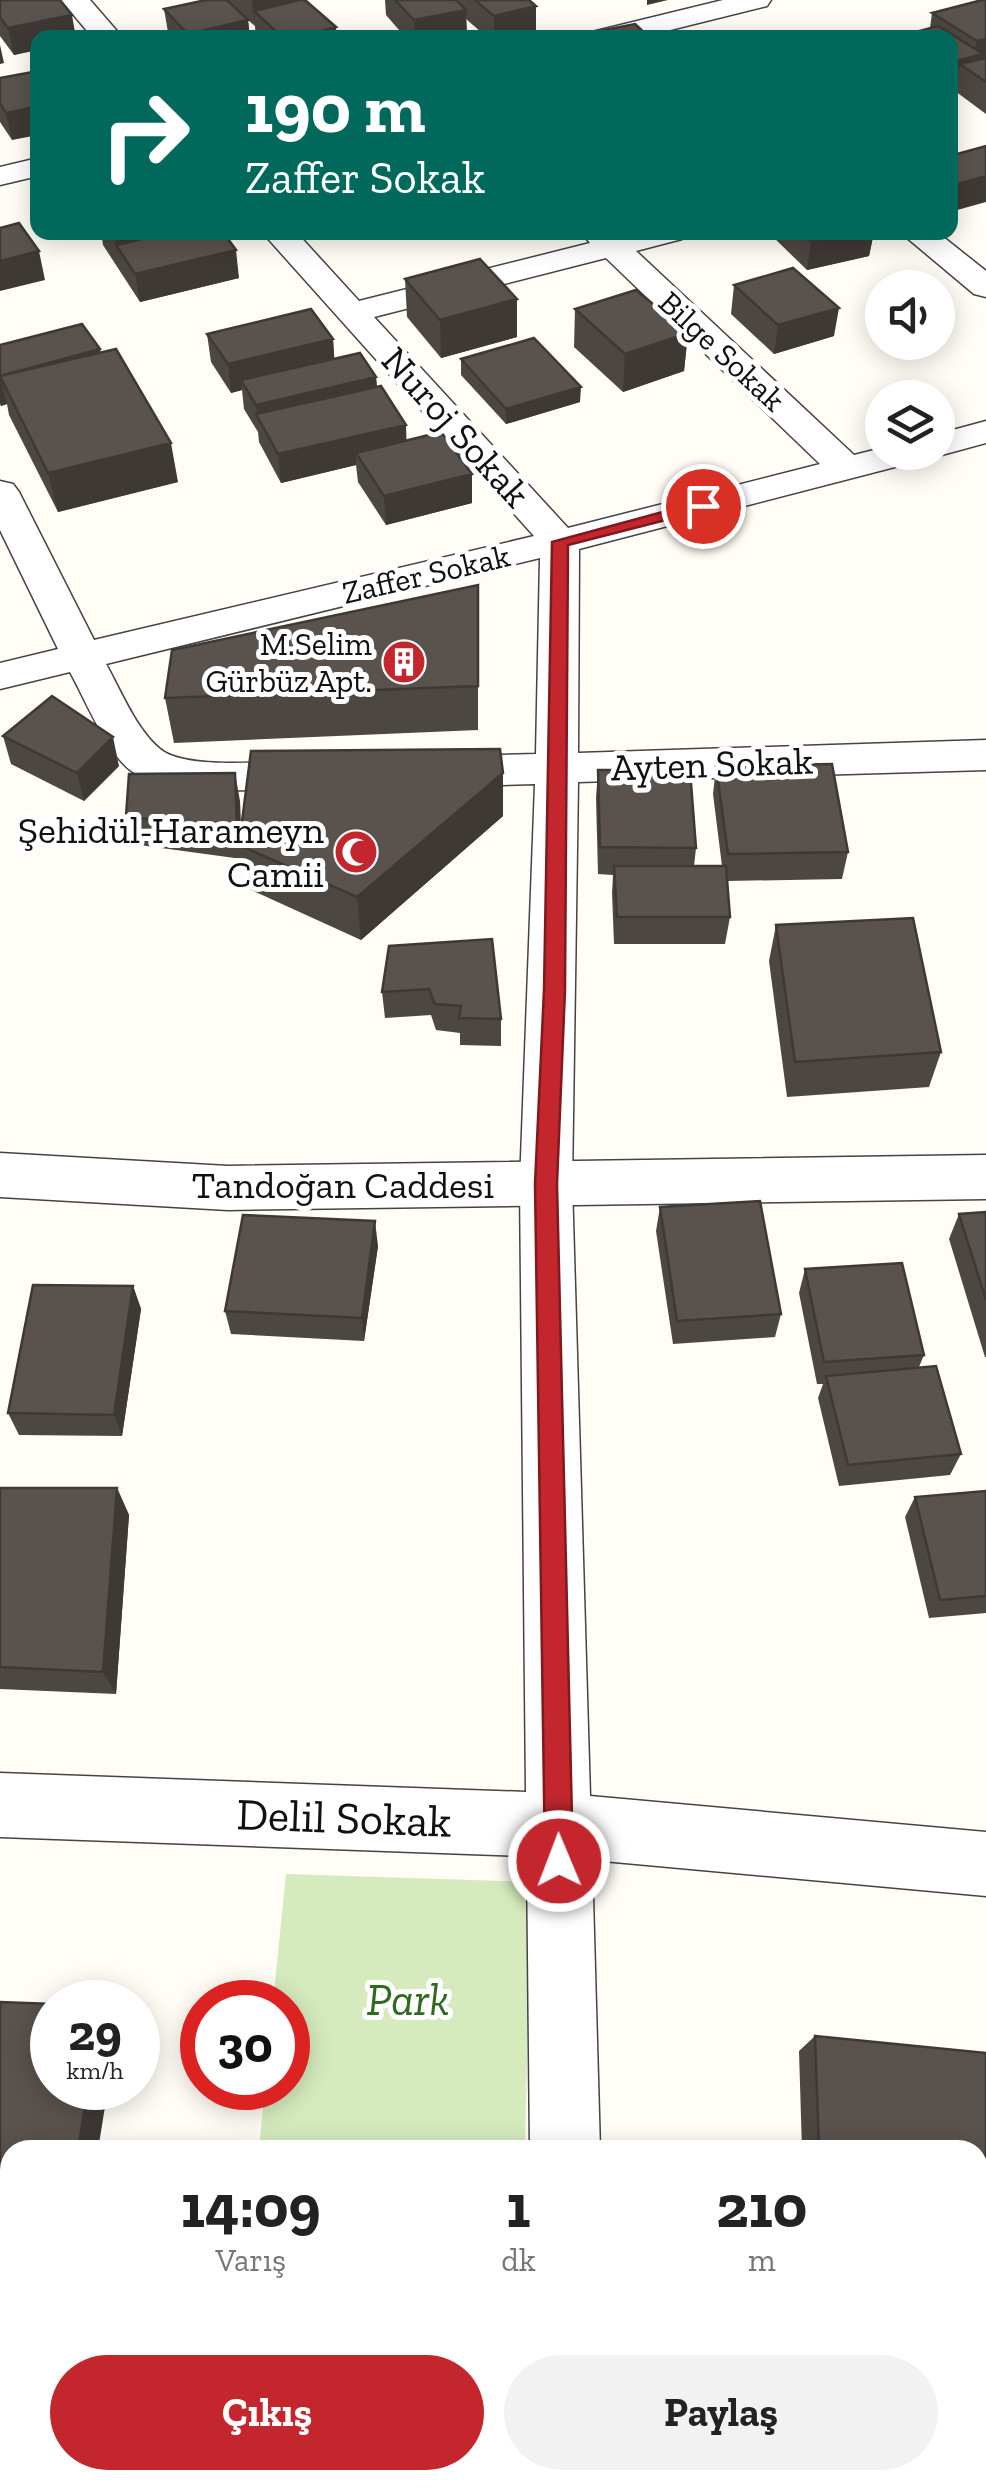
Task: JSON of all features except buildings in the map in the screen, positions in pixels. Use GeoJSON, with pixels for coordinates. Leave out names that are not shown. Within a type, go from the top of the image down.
{"type":"FeatureCollection","features":[{"type":"Feature","properties":{"kind":"street"},"geometry":{"type":"LineString","coordinates":[[76,0],[102,30]]}},
{"type":"Feature","properties":{"kind":"street"},"geometry":{"type":"LineString","coordinates":[[662,30],[757,0]]}},
{"type":"Feature","properties":{"kind":"street"},"geometry":{"type":"LineString","coordinates":[[614,5],[648,30]]}},
{"type":"Feature","properties":{"kind":"street"},"geometry":{"type":"LineString","coordinates":[[0,176],[30,169]]}},
{"type":"Feature","properties":{"kind":"street","name":"Nuroj Sokak"},"geometry":{"type":"LineString","coordinates":[[285,240],[560,542],[554,990],[546,1184],[565,2140]]}},
{"type":"Feature","properties":{"kind":"street"},"geometry":{"type":"LineString","coordinates":[[352,313],[605,240]]}},
{"type":"Feature","properties":{"kind":"street","name":"Bilge Sokak"},"geometry":{"type":"LineString","coordinates":[[605,240],[846,470]]}},
{"type":"Feature","properties":{"kind":"street"},"geometry":{"type":"LineString","coordinates":[[926,240],[986,287]]}},
{"type":"Feature","properties":{"kind":"street"},"geometry":{"type":"LineString","coordinates":[[955,440],[986,432]]}},
{"type":"Feature","properties":{"kind":"street","name":"Zaffer Sokak"},"geometry":{"type":"LineString","coordinates":[[0,676],[865,465]]}},
{"type":"Feature","properties":{"kind":"street","name":"Ayten Sokak"},"geometry":{"type":"LineString","coordinates":[[0,492],[80,655],[124,733],[146,761],[185,776],[556,770],[986,755]]}},
{"type":"Feature","properties":{"kind":"street","name":"Tandoğan Caddesi"},"geometry":{"type":"LineString","coordinates":[[0,1175],[228,1188],[986,1177]]}},
{"type":"Feature","properties":{"kind":"street","name":"Delil Sokak"},"geometry":{"type":"LineString","coordinates":[[0,1805],[558,1825],[986,1864]]}},
{"type":"Feature","properties":{"kind":"green space","name":"Park"},"geometry":{"type":"Polygon","coordinates":[[[286,1874],[531,1882],[525,2140],[260,2140],[263,2110],[310,2110],[310,1980],[275,1980],[286,1874]]]}},
{"type":"Feature","properties":{"kind":"place","name":"M.Selim Gürbüz Apt."},"geometry":{"type":"Point","coordinates":[404,662]}},
{"type":"Feature","properties":{"kind":"place","name":"Şehidül-Harameyn Camii"},"geometry":{"type":"Point","coordinates":[356,852]}},
{"type":"Feature","properties":{"kind":"route"},"geometry":{"type":"LineString","coordinates":[[559,1861],[546,1184],[554,990],[560,542],[703,506]]}}]}
